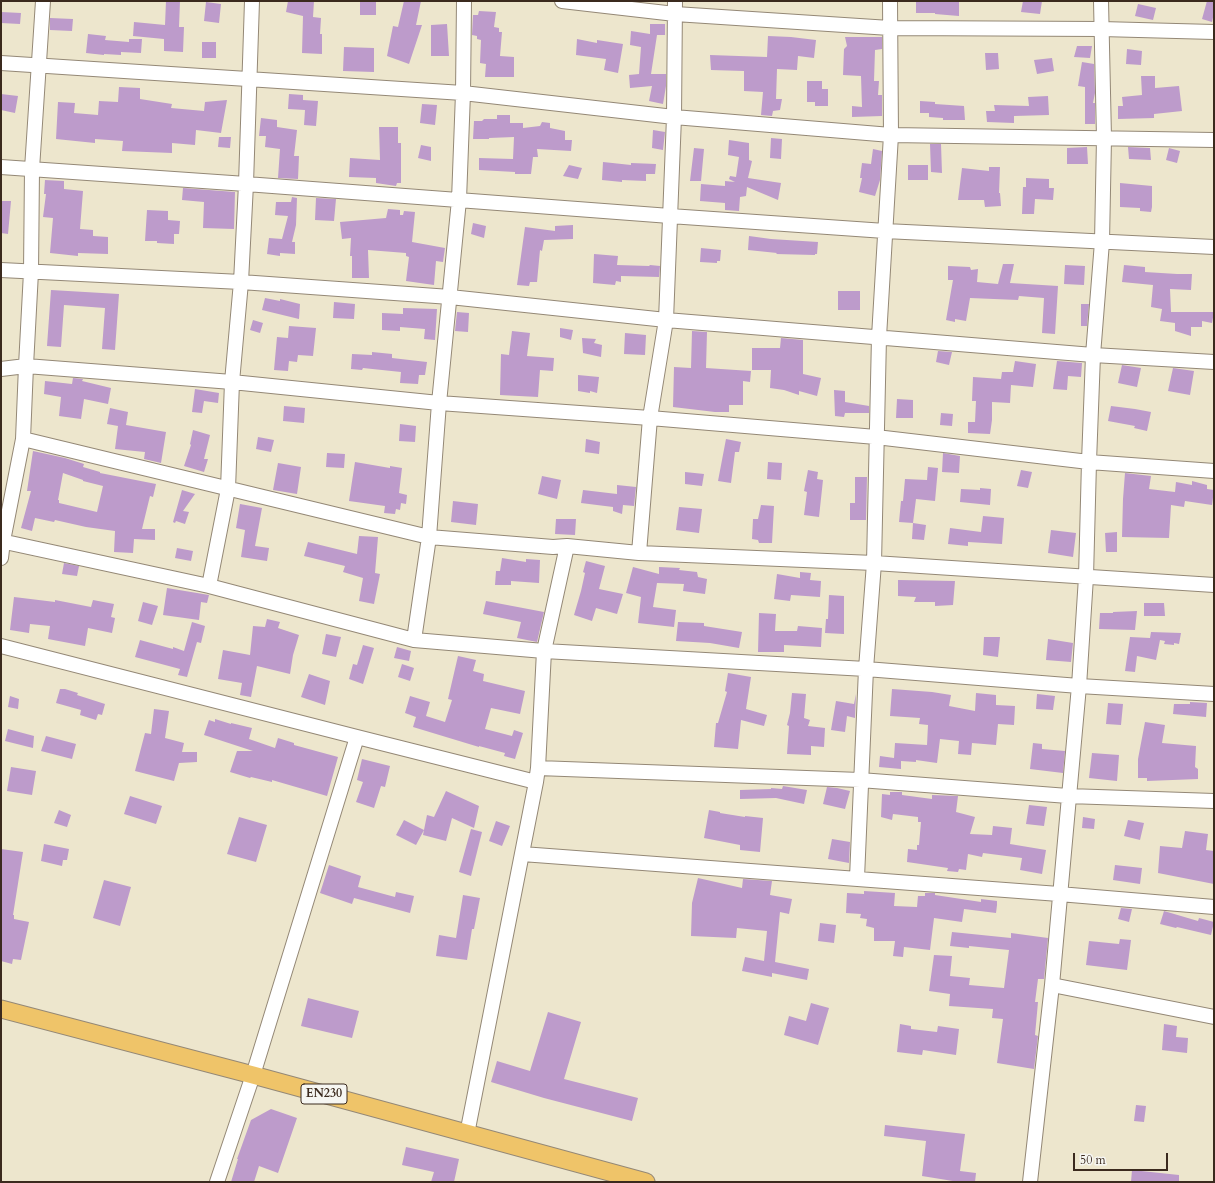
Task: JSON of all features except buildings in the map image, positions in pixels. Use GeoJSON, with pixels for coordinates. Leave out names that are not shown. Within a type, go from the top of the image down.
{"type":"FeatureCollection","features":[{"type":"Feature","properties":{"kind":"main road","name":"EN230"},"geometry":{"type":"LineString","coordinates":[[1,1009],[253,1075],[646,1182]]}},
{"type":"Feature","properties":{"kind":"street"},"geometry":{"type":"LineString","coordinates":[[1,558],[2,541],[23,439],[31,272],[32,169],[44,1]]}},
{"type":"Feature","properties":{"kind":"street"},"geometry":{"type":"LineString","coordinates":[[209,586],[228,489],[232,382],[241,282],[246,184],[252,1]]}},
{"type":"Feature","properties":{"kind":"street"},"geometry":{"type":"LineString","coordinates":[[414,640],[429,537],[439,403],[459,200],[463,93],[464,1]]}},
{"type":"Feature","properties":{"kind":"street"},"geometry":{"type":"LineString","coordinates":[[562,1],[675,8],[890,28],[1101,29],[1214,32]]}},
{"type":"Feature","properties":{"kind":"street"},"geometry":{"type":"LineString","coordinates":[[857,878],[860,780],[874,563],[879,338],[891,135],[890,1]]}},
{"type":"Feature","properties":{"kind":"street"},"geometry":{"type":"LineString","coordinates":[[1030,1182],[1052,985],[1059,894],[1079,686],[1086,577],[1088,462],[1093,355],[1102,242],[1104,138],[1101,1]]}},
{"type":"Feature","properties":{"kind":"street"},"geometry":{"type":"LineString","coordinates":[[639,553],[650,418],[666,320],[674,118],[675,8]]}},
{"type":"Feature","properties":{"kind":"street"},"geometry":{"type":"LineString","coordinates":[[1,63],[463,93],[674,118],[891,135],[1214,140]]}},
{"type":"Feature","properties":{"kind":"street"},"geometry":{"type":"LineString","coordinates":[[1,167],[885,231],[1214,247]]}},
{"type":"Feature","properties":{"kind":"street"},"geometry":{"type":"LineString","coordinates":[[1,270],[241,282],[450,297],[666,320],[1093,355],[1214,362]]}},
{"type":"Feature","properties":{"kind":"street"},"geometry":{"type":"LineString","coordinates":[[1,369],[26,366],[232,382],[439,403],[650,418],[876,437],[1088,462],[1214,471]]}},
{"type":"Feature","properties":{"kind":"street"},"geometry":{"type":"LineString","coordinates":[[23,439],[429,537],[553,547],[567,546],[639,553],[874,563],[1214,585]]}},
{"type":"Feature","properties":{"kind":"street"},"geometry":{"type":"LineString","coordinates":[[2,541],[209,586],[414,640],[544,651],[866,669],[1079,686],[1214,694]]}},
{"type":"Feature","properties":{"kind":"street"},"geometry":{"type":"LineString","coordinates":[[467,1134],[537,775],[544,651],[567,546]]}},
{"type":"Feature","properties":{"kind":"street"},"geometry":{"type":"LineString","coordinates":[[1,646],[357,737],[537,775],[860,780],[1068,796],[1214,801]]}},
{"type":"Feature","properties":{"kind":"street"},"geometry":{"type":"LineString","coordinates":[[217,1182],[253,1075],[357,737]]}},
{"type":"Feature","properties":{"kind":"street"},"geometry":{"type":"LineString","coordinates":[[522,854],[857,878],[1214,907]]}},
{"type":"Feature","properties":{"kind":"street"},"geometry":{"type":"LineString","coordinates":[[1052,985],[1214,1017]]}}]}
